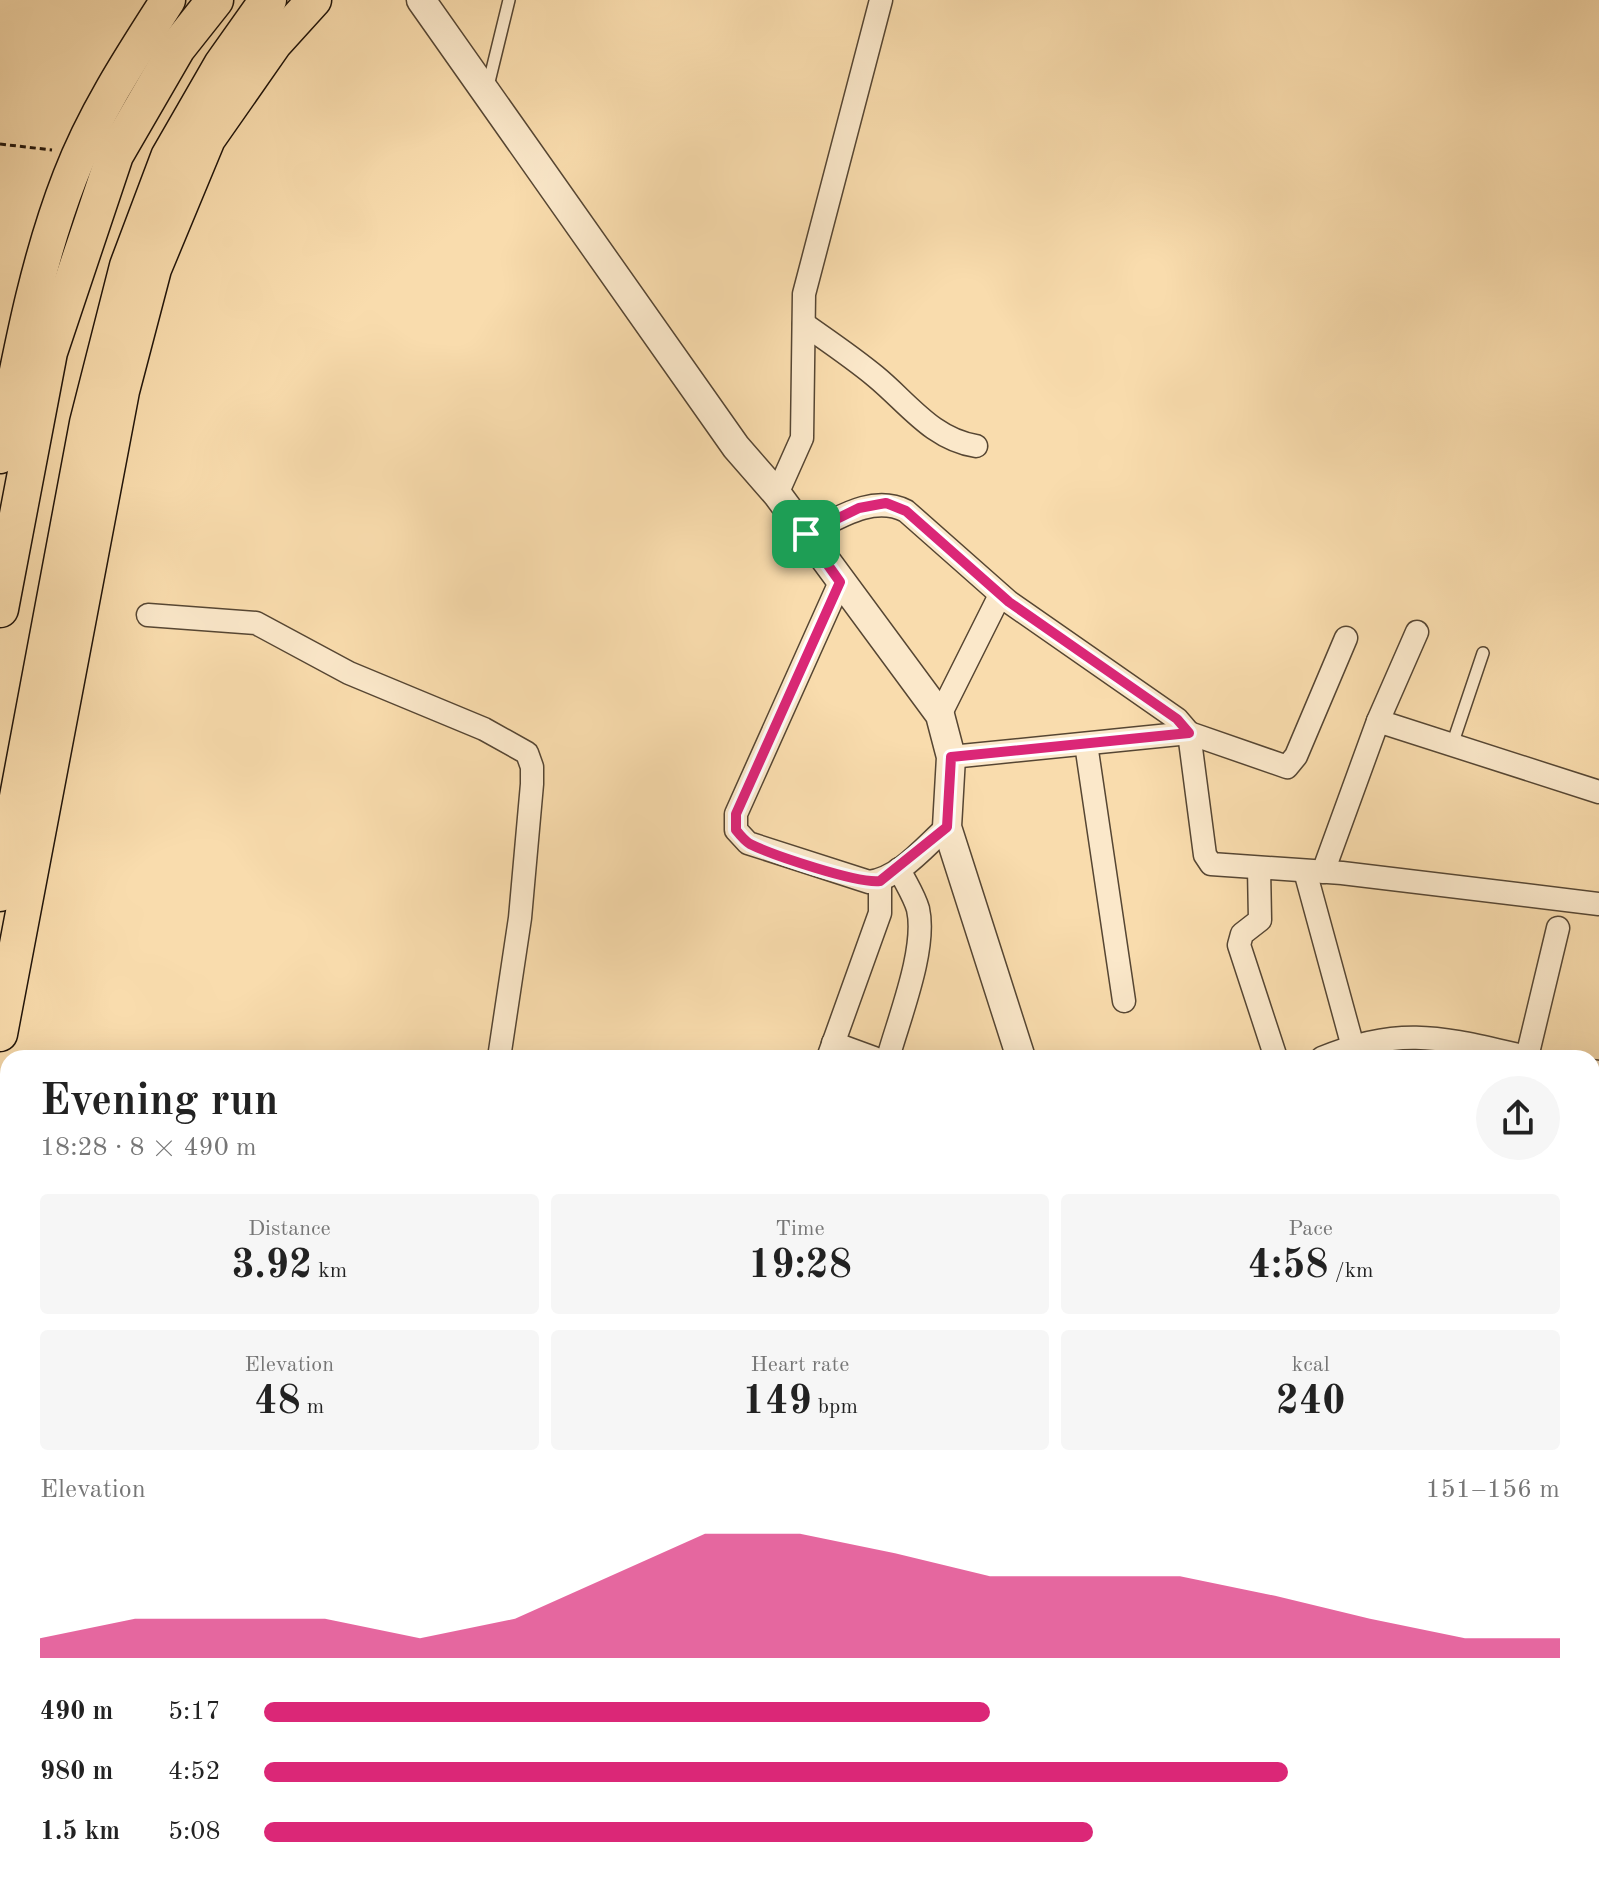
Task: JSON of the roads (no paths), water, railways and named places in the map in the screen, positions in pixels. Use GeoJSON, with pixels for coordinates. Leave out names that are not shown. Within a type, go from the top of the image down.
{"type":"FeatureCollection","features":[{"type":"Feature","properties":{"kind":"highway"},"geometry":{"type":"LineString","coordinates":[[0,609],[49,352],[115,155],[177,48],[215,0]]}},
{"type":"Feature","properties":{"kind":"highway"},"geometry":{"type":"LineString","coordinates":[[0,893],[88,423],[128,266],[169,157],[222,65],[268,0]]}},
{"type":"Feature","properties":{"kind":"main road"},"geometry":{"type":"LineString","coordinates":[[0,456],[31,297],[70,175],[118,79],[168,0]]}},
{"type":"Feature","properties":{"kind":"main road"},"geometry":{"type":"LineString","coordinates":[[0,1034],[122,391],[154,269],[208,139],[275,43],[314,0]]}},
{"type":"Feature","properties":{"kind":"street"},"geometry":{"type":"LineString","coordinates":[[421,0],[736,447],[777,494],[940,715],[951,757],[947,827],[1018,1050]]}},
{"type":"Feature","properties":{"kind":"street"},"geometry":{"type":"LineString","coordinates":[[777,494],[802,438],[804,324],[810,268],[881,0]]}},
{"type":"Feature","properties":{"kind":"street"},"geometry":{"type":"LineString","coordinates":[[804,324],[861,365],[940,433],[956,443],[976,446]]}},
{"type":"Feature","properties":{"kind":"street"},"geometry":{"type":"LineString","coordinates":[[806,534],[859,508],[894,505],[917,520],[1000,595],[1177,719],[1189,733],[1207,860],[1219,865],[1312,876],[1599,904]]}},
{"type":"Feature","properties":{"kind":"street"},"geometry":{"type":"LineString","coordinates":[[840,582],[736,814],[736,830],[748,843],[869,882],[889,875],[947,827]]}},
{"type":"Feature","properties":{"kind":"street"},"geometry":{"type":"LineString","coordinates":[[940,715],[1000,595]]}},
{"type":"Feature","properties":{"kind":"street"},"geometry":{"type":"LineString","coordinates":[[148,615],[256,623],[349,673],[484,729],[527,753],[532,776],[522,895],[500,1050]]}},
{"type":"Feature","properties":{"kind":"street"},"geometry":{"type":"LineString","coordinates":[[1353,1047],[1315,913],[1312,876],[1417,632]]}},
{"type":"Feature","properties":{"kind":"street"},"geometry":{"type":"LineString","coordinates":[[951,757],[1189,733],[1280,766],[1291,764],[1346,638]]}},
{"type":"Feature","properties":{"kind":"street"},"geometry":{"type":"LineString","coordinates":[[1378,721],[1599,792]]}},
{"type":"Feature","properties":{"kind":"street"},"geometry":{"type":"LineString","coordinates":[[1086,744],[1124,1001]]}},
{"type":"Feature","properties":{"kind":"street"},"geometry":{"type":"LineString","coordinates":[[1259,868],[1260,920],[1258,925],[1242,934],[1239,945],[1273,1050]]}},
{"type":"Feature","properties":{"kind":"street"},"geometry":{"type":"LineString","coordinates":[[830,1050],[880,913],[889,875]]}},
{"type":"Feature","properties":{"kind":"street"},"geometry":{"type":"LineString","coordinates":[[889,875],[913,896],[920,925],[918,946],[890,1050]]}},
{"type":"Feature","properties":{"kind":"street"},"geometry":{"type":"LineString","coordinates":[[1531,1050],[1558,928]]}},
{"type":"Feature","properties":{"kind":"street"},"geometry":{"type":"LineString","coordinates":[[1398,1050],[1402,1036]]}},
{"type":"Feature","properties":{"kind":"street"},"geometry":{"type":"LineString","coordinates":[[1345,1050],[1402,1036],[1437,1038],[1492,1050]]}},
{"type":"Feature","properties":{"kind":"lane"},"geometry":{"type":"LineString","coordinates":[[486,91],[509,0]]}},
{"type":"Feature","properties":{"kind":"lane"},"geometry":{"type":"LineString","coordinates":[[1452,745],[1483,653]]}}]}
